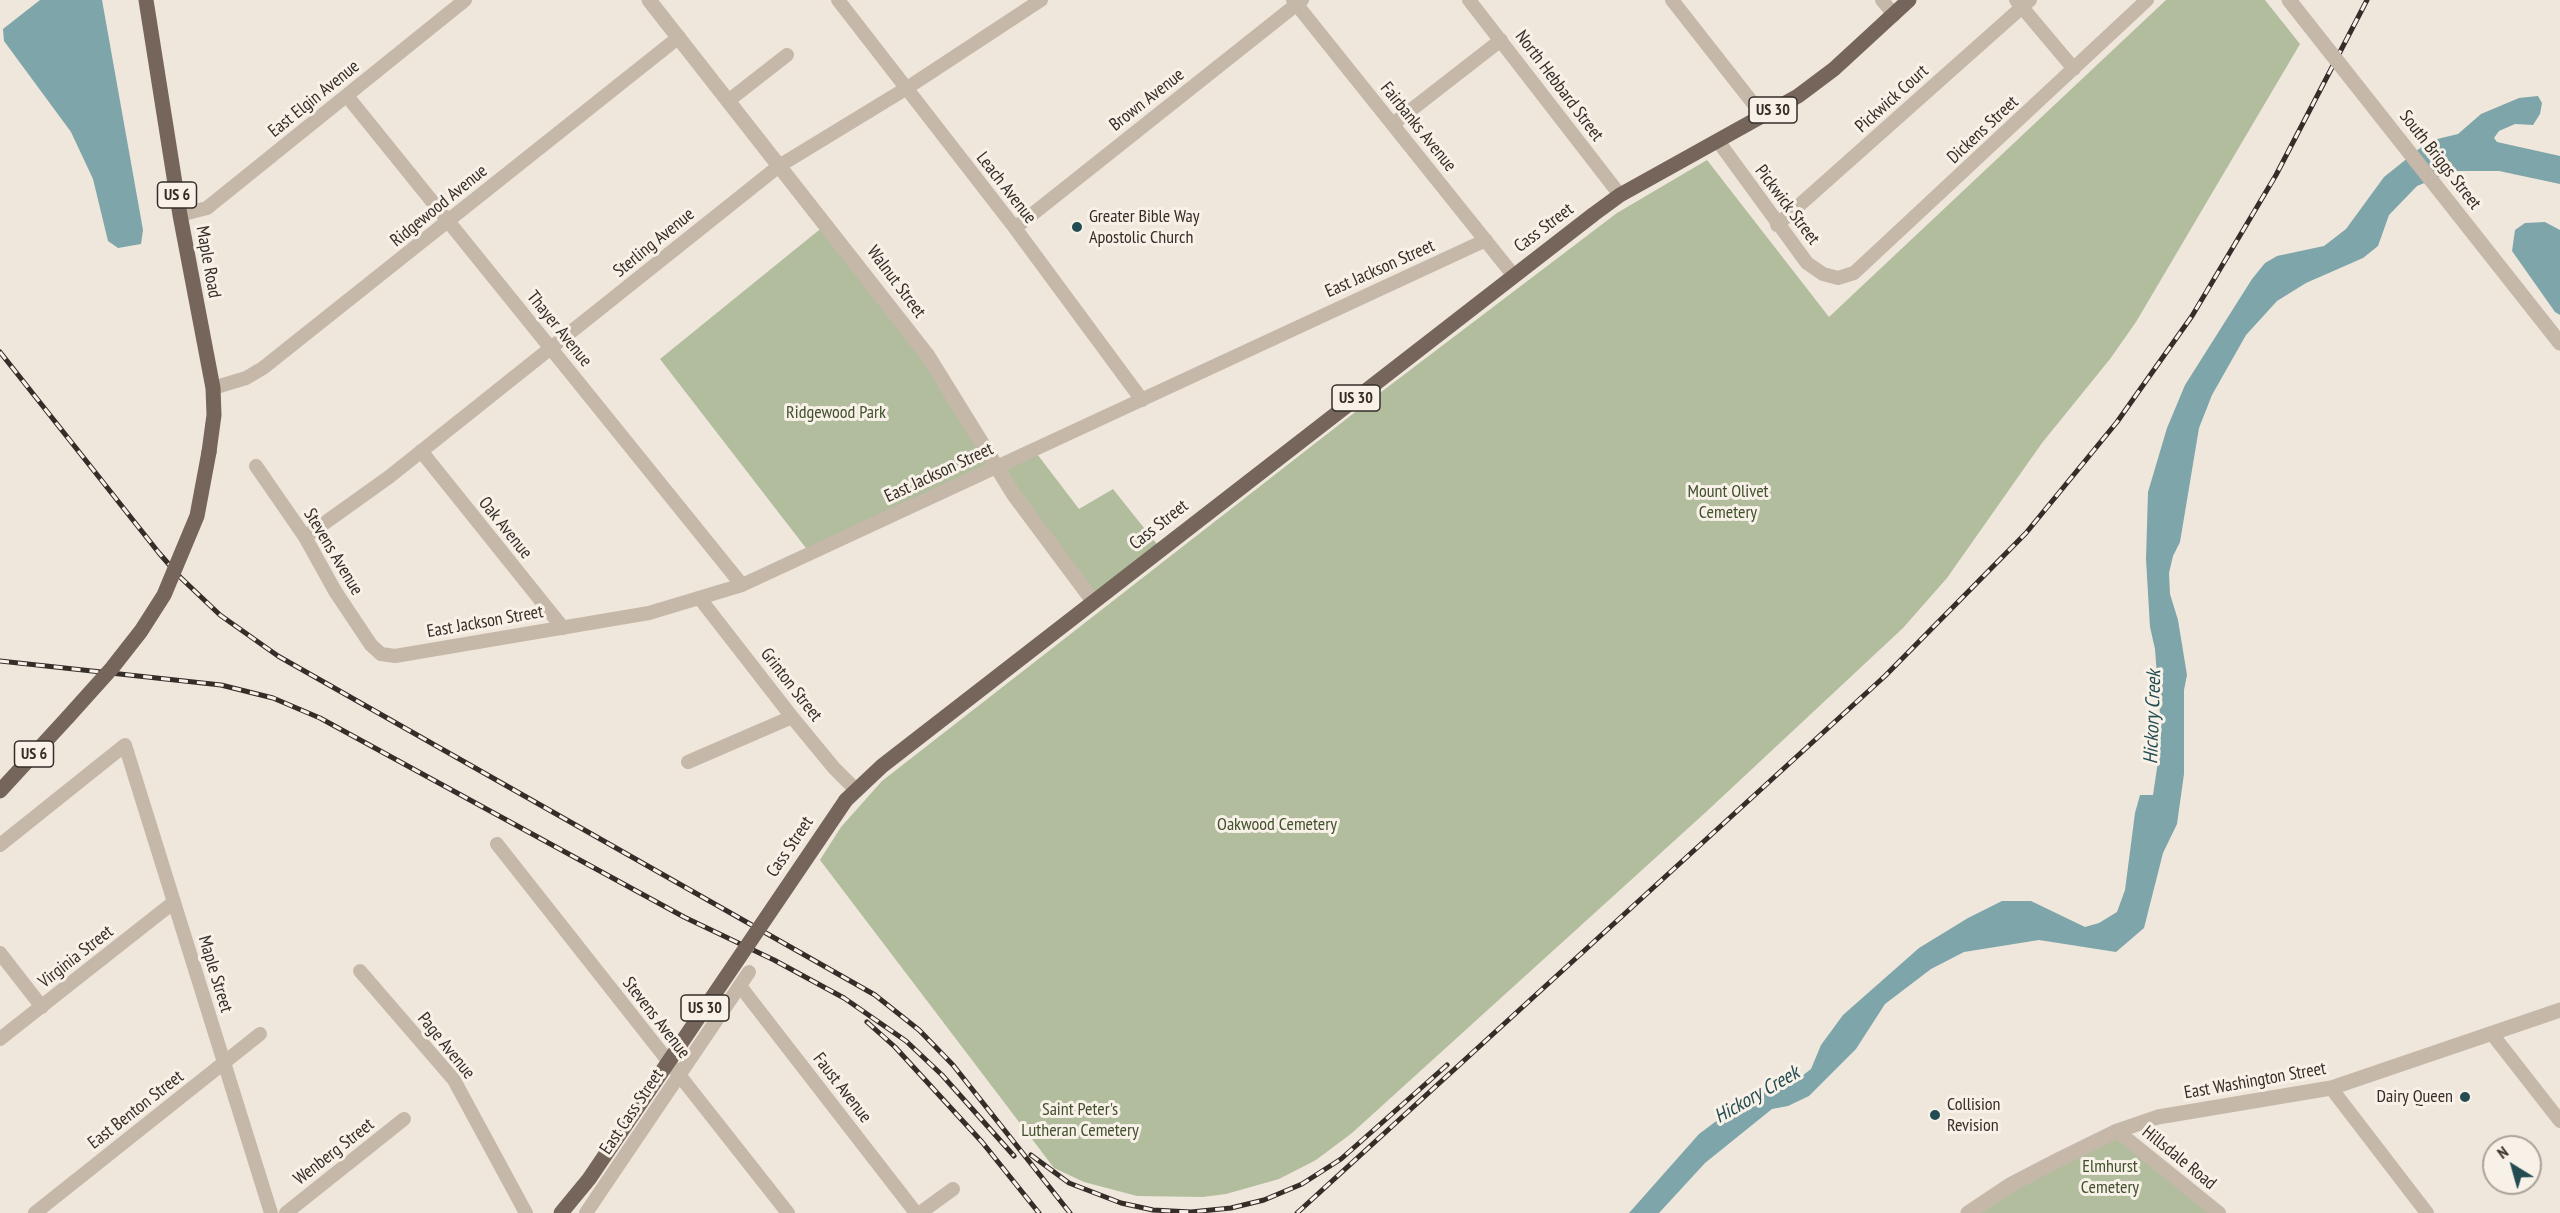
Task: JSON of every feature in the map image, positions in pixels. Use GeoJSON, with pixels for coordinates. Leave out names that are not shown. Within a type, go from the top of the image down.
{"type":"FeatureCollection","features":[{"type":"Feature","properties":{"kind":"main road","name":"Maple Road"},"geometry":{"type":"LineString","coordinates":[[146,0],[180,215],[213,388]]}},
{"type":"Feature","properties":{"kind":"main road","name":"Cass Street"},"geometry":{"type":"LineString","coordinates":[[561,1213],[590,1179],[851,795],[882,766],[1620,195],[1798,96],[1834,69],[1910,0]]}},
{"type":"Feature","properties":{"kind":"main road","name":"US 6"},"geometry":{"type":"LineString","coordinates":[[0,791],[119,659],[141,632],[164,595],[197,516],[214,415],[213,388]]}},
{"type":"Feature","properties":{"kind":"street","name":"East Elgin Avenue"},"geometry":{"type":"LineString","coordinates":[[180,215],[207,208],[465,0]]}},
{"type":"Feature","properties":{"kind":"street","name":"Walnut Street"},"geometry":{"type":"LineString","coordinates":[[649,0],[928,356],[1014,495],[1094,601]]}},
{"type":"Feature","properties":{"kind":"street","name":"Leach Avenue"},"geometry":{"type":"LineString","coordinates":[[838,0],[1015,228],[1142,400]]}},
{"type":"Feature","properties":{"kind":"street","name":"Sterling Avenue"},"geometry":{"type":"LineString","coordinates":[[305,537],[421,451],[779,166],[907,88],[1026,4],[1041,0]]}},
{"type":"Feature","properties":{"kind":"street","name":"North Hebbard Street"},"geometry":{"type":"LineString","coordinates":[[1470,0],[1620,195]]}},
{"type":"Feature","properties":{"kind":"street"},"geometry":{"type":"LineString","coordinates":[[1672,0],[1763,116]]}},
{"type":"Feature","properties":{"kind":"street"},"geometry":{"type":"LineString","coordinates":[[1882,0],[1894,15]]}},
{"type":"Feature","properties":{"kind":"street","name":"Dickens Street"},"geometry":{"type":"LineString","coordinates":[[1838,278],[1854,273],[2147,0]]}},
{"type":"Feature","properties":{"kind":"street","name":"South Briggs Street"},"geometry":{"type":"LineString","coordinates":[[2289,0],[2560,344]]}},
{"type":"Feature","properties":{"kind":"street","name":"Fairbanks Avenue"},"geometry":{"type":"LineString","coordinates":[[1297,1],[1514,276]]}},
{"type":"Feature","properties":{"kind":"street","name":"Brown Avenue"},"geometry":{"type":"LineString","coordinates":[[1015,228],[1297,1]]}},
{"type":"Feature","properties":{"kind":"street"},"geometry":{"type":"LineString","coordinates":[[2022,3],[2074,69]]}},
{"type":"Feature","properties":{"kind":"street","name":"Pickwick Court"},"geometry":{"type":"LineString","coordinates":[[1777,225],[2022,3]]}},
{"type":"Feature","properties":{"kind":"street","name":"Ridgewood Avenue"},"geometry":{"type":"LineString","coordinates":[[213,388],[246,378],[263,368],[679,37]]}},
{"type":"Feature","properties":{"kind":"street"},"geometry":{"type":"LineString","coordinates":[[1393,124],[1501,40]]}},
{"type":"Feature","properties":{"kind":"street"},"geometry":{"type":"LineString","coordinates":[[728,101],[787,55]]}},
{"type":"Feature","properties":{"kind":"street","name":"Thayer Avenue"},"geometry":{"type":"LineString","coordinates":[[347,96],[741,585]]}},
{"type":"Feature","properties":{"kind":"street","name":"Pickwick Street"},"geometry":{"type":"LineString","coordinates":[[1718,141],[1777,225],[1807,263],[1823,274],[1838,278]]}},
{"type":"Feature","properties":{"kind":"street","name":"East Jackson Street"},"geometry":{"type":"LineString","coordinates":[[381,654],[395,656],[649,614],[701,600],[741,585],[1486,240]]}},
{"type":"Feature","properties":{"kind":"street","name":"Oak Avenue"},"geometry":{"type":"LineString","coordinates":[[421,451],[563,628]]}},
{"type":"Feature","properties":{"kind":"street","name":"Stevens Avenue"},"geometry":{"type":"LineString","coordinates":[[256,466],[305,537],[335,591],[371,645],[381,654]]}},
{"type":"Feature","properties":{"kind":"street","name":"Grinton Street"},"geometry":{"type":"LineString","coordinates":[[701,600],[834,768],[851,795]]}},
{"type":"Feature","properties":{"kind":"street"},"geometry":{"type":"LineString","coordinates":[[688,762],[792,717]]}},
{"type":"Feature","properties":{"kind":"street","name":"Maple Street"},"geometry":{"type":"LineString","coordinates":[[0,845],[125,745],[272,1213]]}},
{"type":"Feature","properties":{"kind":"street","name":"Stevens Avenue"},"geometry":{"type":"LineString","coordinates":[[497,844],[788,1213]]}},
{"type":"Feature","properties":{"kind":"street","name":"Virginia Street"},"geometry":{"type":"LineString","coordinates":[[0,1039],[174,902]]}},
{"type":"Feature","properties":{"kind":"street"},"geometry":{"type":"LineString","coordinates":[[0,953],[42,1007]]}},
{"type":"Feature","properties":{"kind":"street","name":"Page Avenue"},"geometry":{"type":"LineString","coordinates":[[360,971],[454,1080],[526,1213]]}},
{"type":"Feature","properties":{"kind":"street","name":"East Cass Street"},"geometry":{"type":"LineString","coordinates":[[586,1213],[749,972]]}},
{"type":"Feature","properties":{"kind":"street","name":"Faust Avenue"},"geometry":{"type":"LineString","coordinates":[[740,986],[918,1213]]}},
{"type":"Feature","properties":{"kind":"street","name":"East Washington Street"},"geometry":{"type":"LineString","coordinates":[[1968,1213],[2010,1185],[2117,1131],[2158,1117],[2331,1088],[2560,1010]]}},
{"type":"Feature","properties":{"kind":"street","name":"East Benton Street"},"geometry":{"type":"LineString","coordinates":[[35,1213],[260,1034]]}},
{"type":"Feature","properties":{"kind":"street"},"geometry":{"type":"LineString","coordinates":[[2492,1034],[2560,1120]]}},
{"type":"Feature","properties":{"kind":"street"},"geometry":{"type":"LineString","coordinates":[[2331,1088],[2427,1213]]}},
{"type":"Feature","properties":{"kind":"street","name":"Wenberg Street"},"geometry":{"type":"LineString","coordinates":[[286,1213],[404,1119]]}},
{"type":"Feature","properties":{"kind":"street","name":"Hillsdale Road"},"geometry":{"type":"LineString","coordinates":[[2117,1131],[2219,1213]]}},
{"type":"Feature","properties":{"kind":"street"},"geometry":{"type":"LineString","coordinates":[[918,1213],[953,1189]]}},
{"type":"Feature","properties":{"kind":"green space"},"geometry":{"type":"Polygon","coordinates":[[[2166,0],[2265,0],[2300,44],[2136,322],[2110,359],[2042,443],[1947,578],[1903,628],[1706,812],[1352,1133],[1316,1160],[1279,1179],[1226,1194],[1203,1197],[1137,1196],[1084,1182],[1054,1168],[820,860],[841,827],[882,781],[1372,399],[1617,213],[1707,160],[1829,317],[2166,0]]]}},
{"type":"Feature","properties":{"kind":"green space","name":"Ridgewood Park"},"geometry":{"type":"Polygon","coordinates":[[[824,226],[927,355],[996,466],[809,552],[660,359],[824,226]]]}},
{"type":"Feature","properties":{"kind":"green space"},"geometry":{"type":"Polygon","coordinates":[[[1034,450],[1079,509],[1113,489],[1160,548],[1093,599],[998,466],[1034,450]]]}},
{"type":"Feature","properties":{"kind":"green space","name":"Elmhurst Cemetery"},"geometry":{"type":"Polygon","coordinates":[[[2115,1135],[2214,1213],[1975,1213],[2012,1188],[2115,1135]]]}},
{"type":"Feature","properties":{"kind":"water"},"geometry":{"type":"Polygon","coordinates":[[[40,0],[102,0],[143,230],[141,244],[118,248],[108,241],[93,179],[71,132],[4,41],[3,29],[40,0]]]}},
{"type":"Feature","properties":{"kind":"water","name":"Hickory Creek"},"geometry":{"type":"Polygon","coordinates":[[[2538,96],[2542,103],[2540,114],[2533,125],[2515,124],[2499,131],[2494,138],[2497,142],[2560,156],[2560,184],[2499,171],[2454,171],[2417,186],[2389,215],[2378,246],[2363,258],[2306,283],[2277,301],[2246,335],[2212,395],[2199,428],[2180,542],[2173,556],[2169,573],[2170,594],[2178,620],[2187,675],[2184,690],[2184,774],[2177,824],[2163,853],[2144,928],[2116,952],[2039,940],[1964,952],[1931,969],[1885,1004],[1856,1049],[1809,1096],[1788,1106],[1772,1109],[1705,1163],[1659,1213],[1629,1213],[1699,1134],[1751,1095],[1793,1083],[1811,1069],[1821,1045],[1843,1015],[1919,948],[1968,918],[2002,901],[2031,901],[2085,927],[2099,923],[2117,912],[2125,890],[2135,813],[2140,795],[2153,795],[2160,748],[2160,715],[2155,649],[2150,627],[2146,559],[2148,492],[2167,428],[2185,385],[2252,279],[2265,263],[2277,256],[2324,246],[2346,229],[2384,177],[2429,141],[2458,134],[2481,114],[2519,98],[2538,96]]]}},
{"type":"Feature","properties":{"kind":"water"},"geometry":{"type":"Polygon","coordinates":[[[2545,222],[2560,230],[2560,315],[2555,312],[2512,251],[2515,230],[2525,223],[2545,222]]]}},
{"type":"Feature","properties":{"kind":"railway"},"geometry":{"type":"LineString","coordinates":[[1297,1213],[1885,676],[2026,533],[2117,422],[2192,316],[2276,175],[2367,0]]}},
{"type":"Feature","properties":{"kind":"railway"},"geometry":{"type":"LineString","coordinates":[[0,352],[159,553],[180,577],[220,615],[278,656],[875,995],[919,1030],[953,1065],[1070,1213]]}},
{"type":"Feature","properties":{"kind":"railway"},"geometry":{"type":"LineString","coordinates":[[0,661],[221,685],[273,698],[320,718],[684,917],[774,960],[844,998],[906,1041],[942,1075],[1014,1156]]}},
{"type":"Feature","properties":{"kind":"railway"},"geometry":{"type":"LineString","coordinates":[[867,1022],[895,1047],[982,1142],[1039,1213]]}},
{"type":"Feature","properties":{"kind":"railway"},"geometry":{"type":"LineString","coordinates":[[1031,1155],[1069,1183],[1121,1203],[1153,1210],[1191,1212],[1231,1208],[1264,1200],[1302,1184],[1341,1159],[1447,1065]]}},
{"type":"Feature","properties":{"kind":"place","name":"Greater Bible Way Apostolic Church"},"geometry":{"type":"Point","coordinates":[1077,227]}},
{"type":"Feature","properties":{"kind":"place","name":"Dairy Queen"},"geometry":{"type":"Point","coordinates":[2465,1097]}},
{"type":"Feature","properties":{"kind":"place","name":"Collision Revision"},"geometry":{"type":"Point","coordinates":[1935,1115]}},
{"type":"Feature","properties":{"kind":"park label","name":"Mount Olivet Cemetery"},"geometry":{"type":"Point","coordinates":[1728,502]}},
{"type":"Feature","properties":{"kind":"park label","name":"Oakwood Cemetery"},"geometry":{"type":"Point","coordinates":[1277,825]}},
{"type":"Feature","properties":{"kind":"park label","name":"Saint Peter's Lutheran Cemetery"},"geometry":{"type":"Point","coordinates":[1080,1120]}}]}
